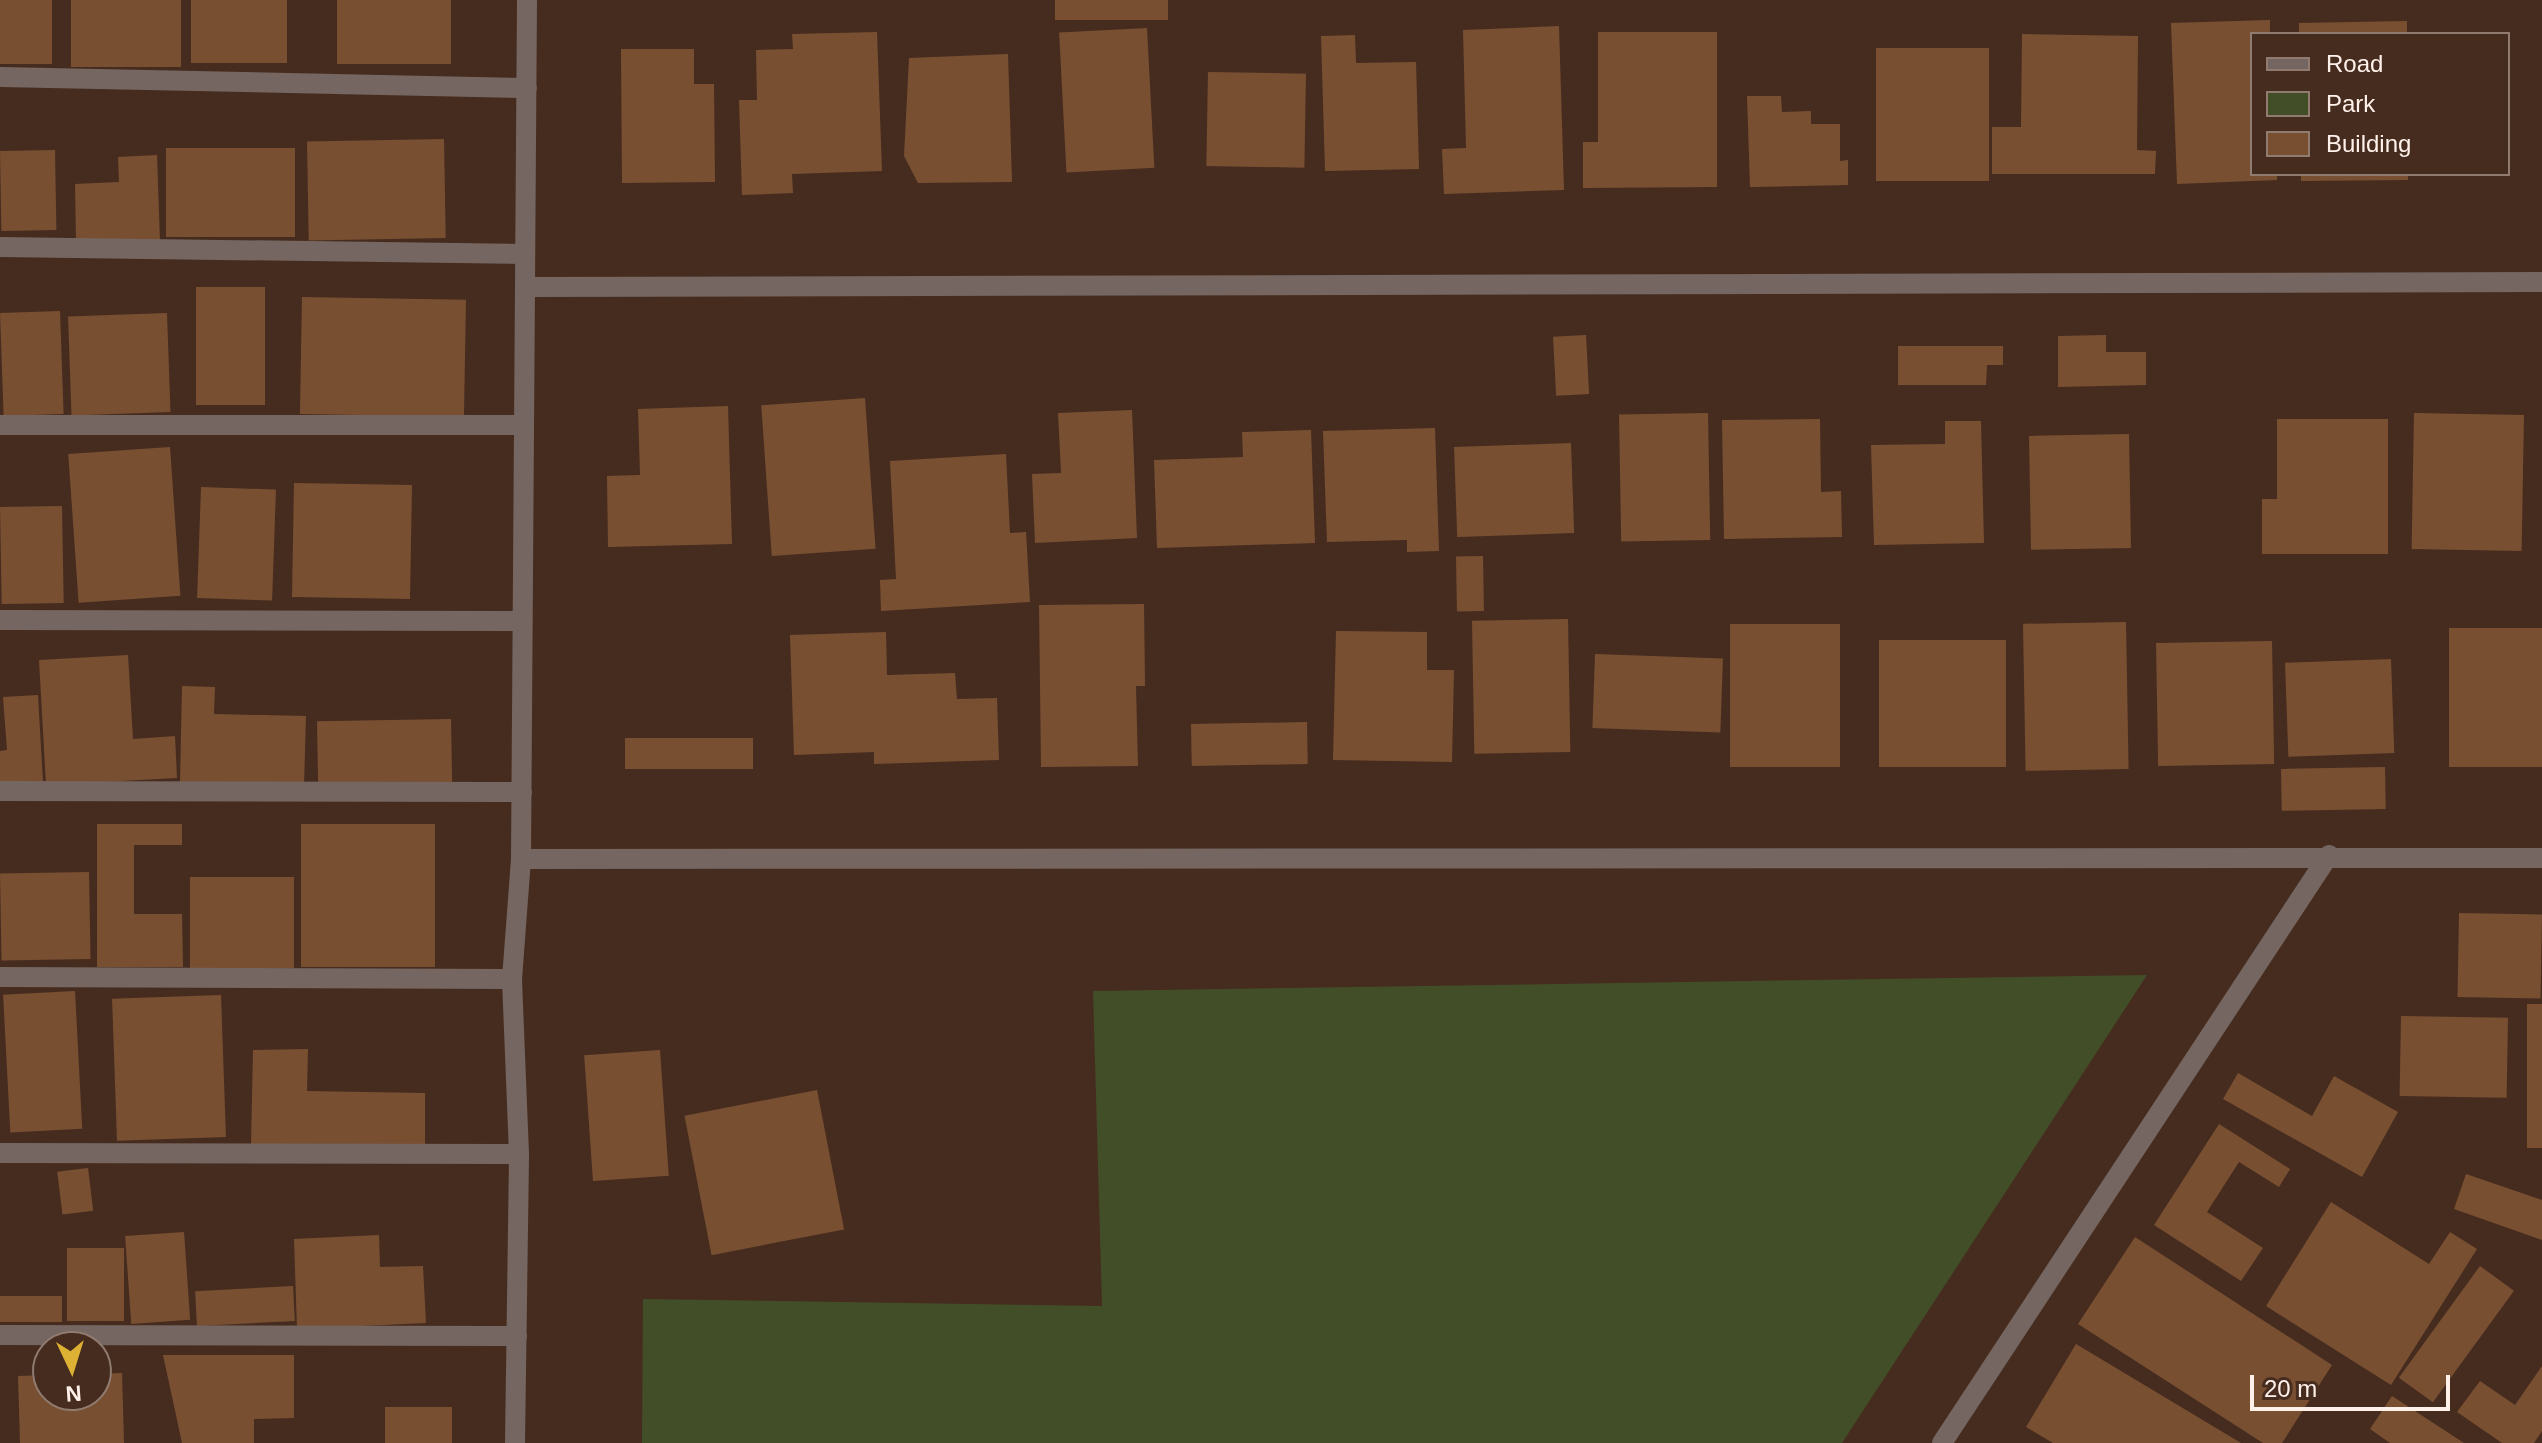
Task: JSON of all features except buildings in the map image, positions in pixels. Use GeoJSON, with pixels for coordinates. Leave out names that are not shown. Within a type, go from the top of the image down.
{"type":"FeatureCollection","features":[{"type":"Feature","properties":{"kind":"street"},"geometry":{"type":"LineString","coordinates":[[515,1443],[519,1154],[512,979],[521,859],[527,0]]}},
{"type":"Feature","properties":{"kind":"street"},"geometry":{"type":"LineString","coordinates":[[0,77],[527,88]]}},
{"type":"Feature","properties":{"kind":"street"},"geometry":{"type":"LineString","coordinates":[[0,247],[525,254]]}},
{"type":"Feature","properties":{"kind":"street"},"geometry":{"type":"LineString","coordinates":[[525,287],[2542,282]]}},
{"type":"Feature","properties":{"kind":"street"},"geometry":{"type":"LineString","coordinates":[[0,425],[524,425]]}},
{"type":"Feature","properties":{"kind":"street"},"geometry":{"type":"LineString","coordinates":[[0,620],[522,621]]}},
{"type":"Feature","properties":{"kind":"street"},"geometry":{"type":"LineString","coordinates":[[0,791],[522,792]]}},
{"type":"Feature","properties":{"kind":"street"},"geometry":{"type":"LineString","coordinates":[[521,859],[2329,855],[2542,858]]}},
{"type":"Feature","properties":{"kind":"street"},"geometry":{"type":"LineString","coordinates":[[1942,1443],[2329,855]]}},
{"type":"Feature","properties":{"kind":"street"},"geometry":{"type":"LineString","coordinates":[[0,977],[512,979]]}},
{"type":"Feature","properties":{"kind":"street"},"geometry":{"type":"LineString","coordinates":[[0,1153],[519,1154]]}},
{"type":"Feature","properties":{"kind":"street"},"geometry":{"type":"LineString","coordinates":[[0,1335],[517,1336]]}},
{"type":"Feature","properties":{"kind":"green space"},"geometry":{"type":"Polygon","coordinates":[[[2147,975],[1842,1443],[642,1443],[643,1299],[1102,1306],[1093,991],[2147,975]]]}}]}
